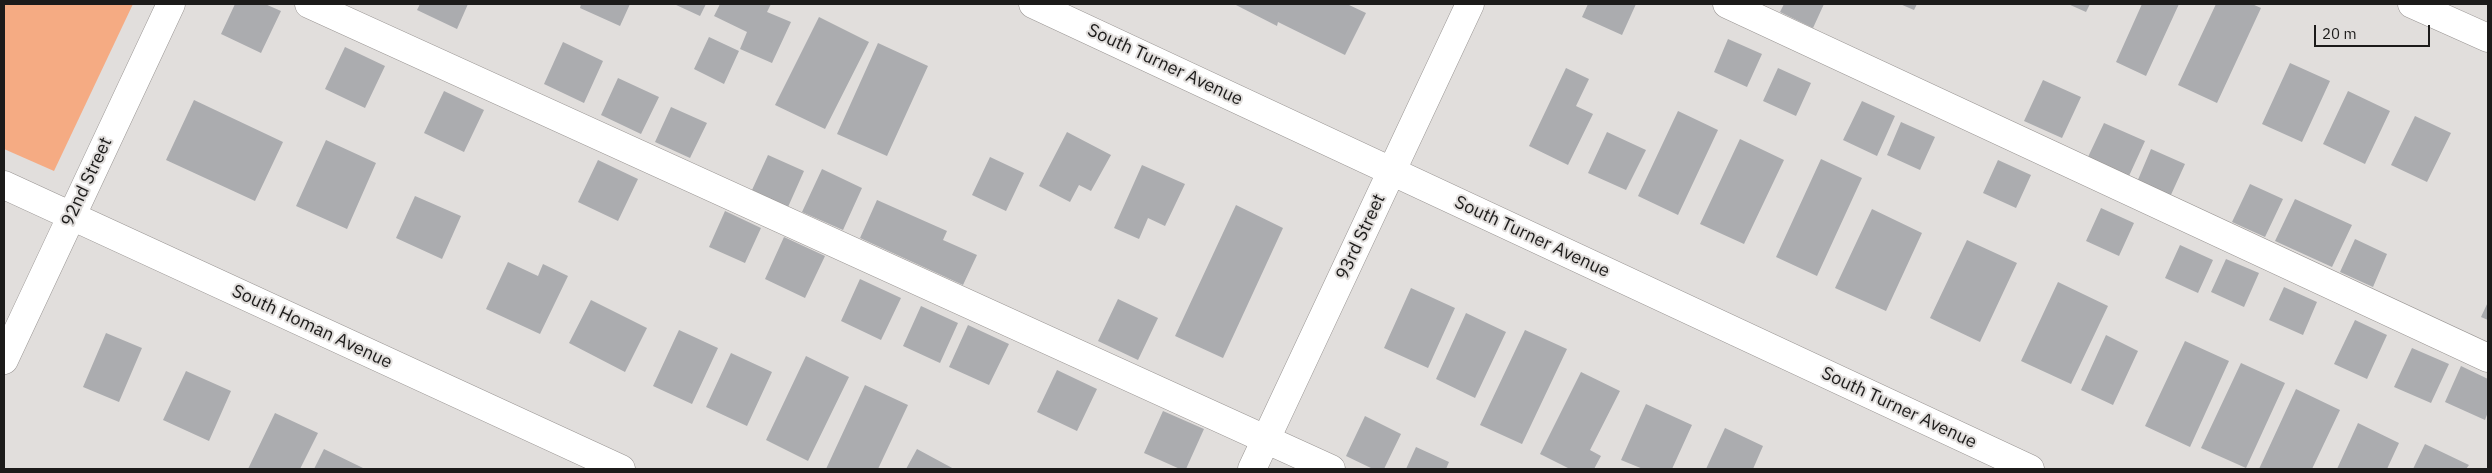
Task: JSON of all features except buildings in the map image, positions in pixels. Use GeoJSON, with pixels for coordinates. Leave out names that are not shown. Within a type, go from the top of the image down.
{"type":"FeatureCollection","features":[{"type":"Feature","properties":{"kind":"street","name":"92nd Street"},"geometry":{"type":"LineString","coordinates":[[4,360],[171,4]]}},
{"type":"Feature","properties":{"kind":"street"},"geometry":{"type":"LineString","coordinates":[[310,4],[1331,469]]}},
{"type":"Feature","properties":{"kind":"street","name":"South Turner Avenue"},"geometry":{"type":"LineString","coordinates":[[1033,4],[2030,469]]}},
{"type":"Feature","properties":{"kind":"street","name":"93rd Street"},"geometry":{"type":"LineString","coordinates":[[1252,469],[1470,4]]}},
{"type":"Feature","properties":{"kind":"street"},"geometry":{"type":"LineString","coordinates":[[1727,4],[2488,358]]}},
{"type":"Feature","properties":{"kind":"street"},"geometry":{"type":"LineString","coordinates":[[2412,4],[2488,38]]}},
{"type":"Feature","properties":{"kind":"street","name":"South Homan Avenue"},"geometry":{"type":"LineString","coordinates":[[4,185],[621,469]]}},
{"type":"Feature","properties":{"kind":"shaded area"},"geometry":{"type":"Polygon","coordinates":[[[4,4],[133,4],[54,171],[4,149],[4,4]]]}}]}
